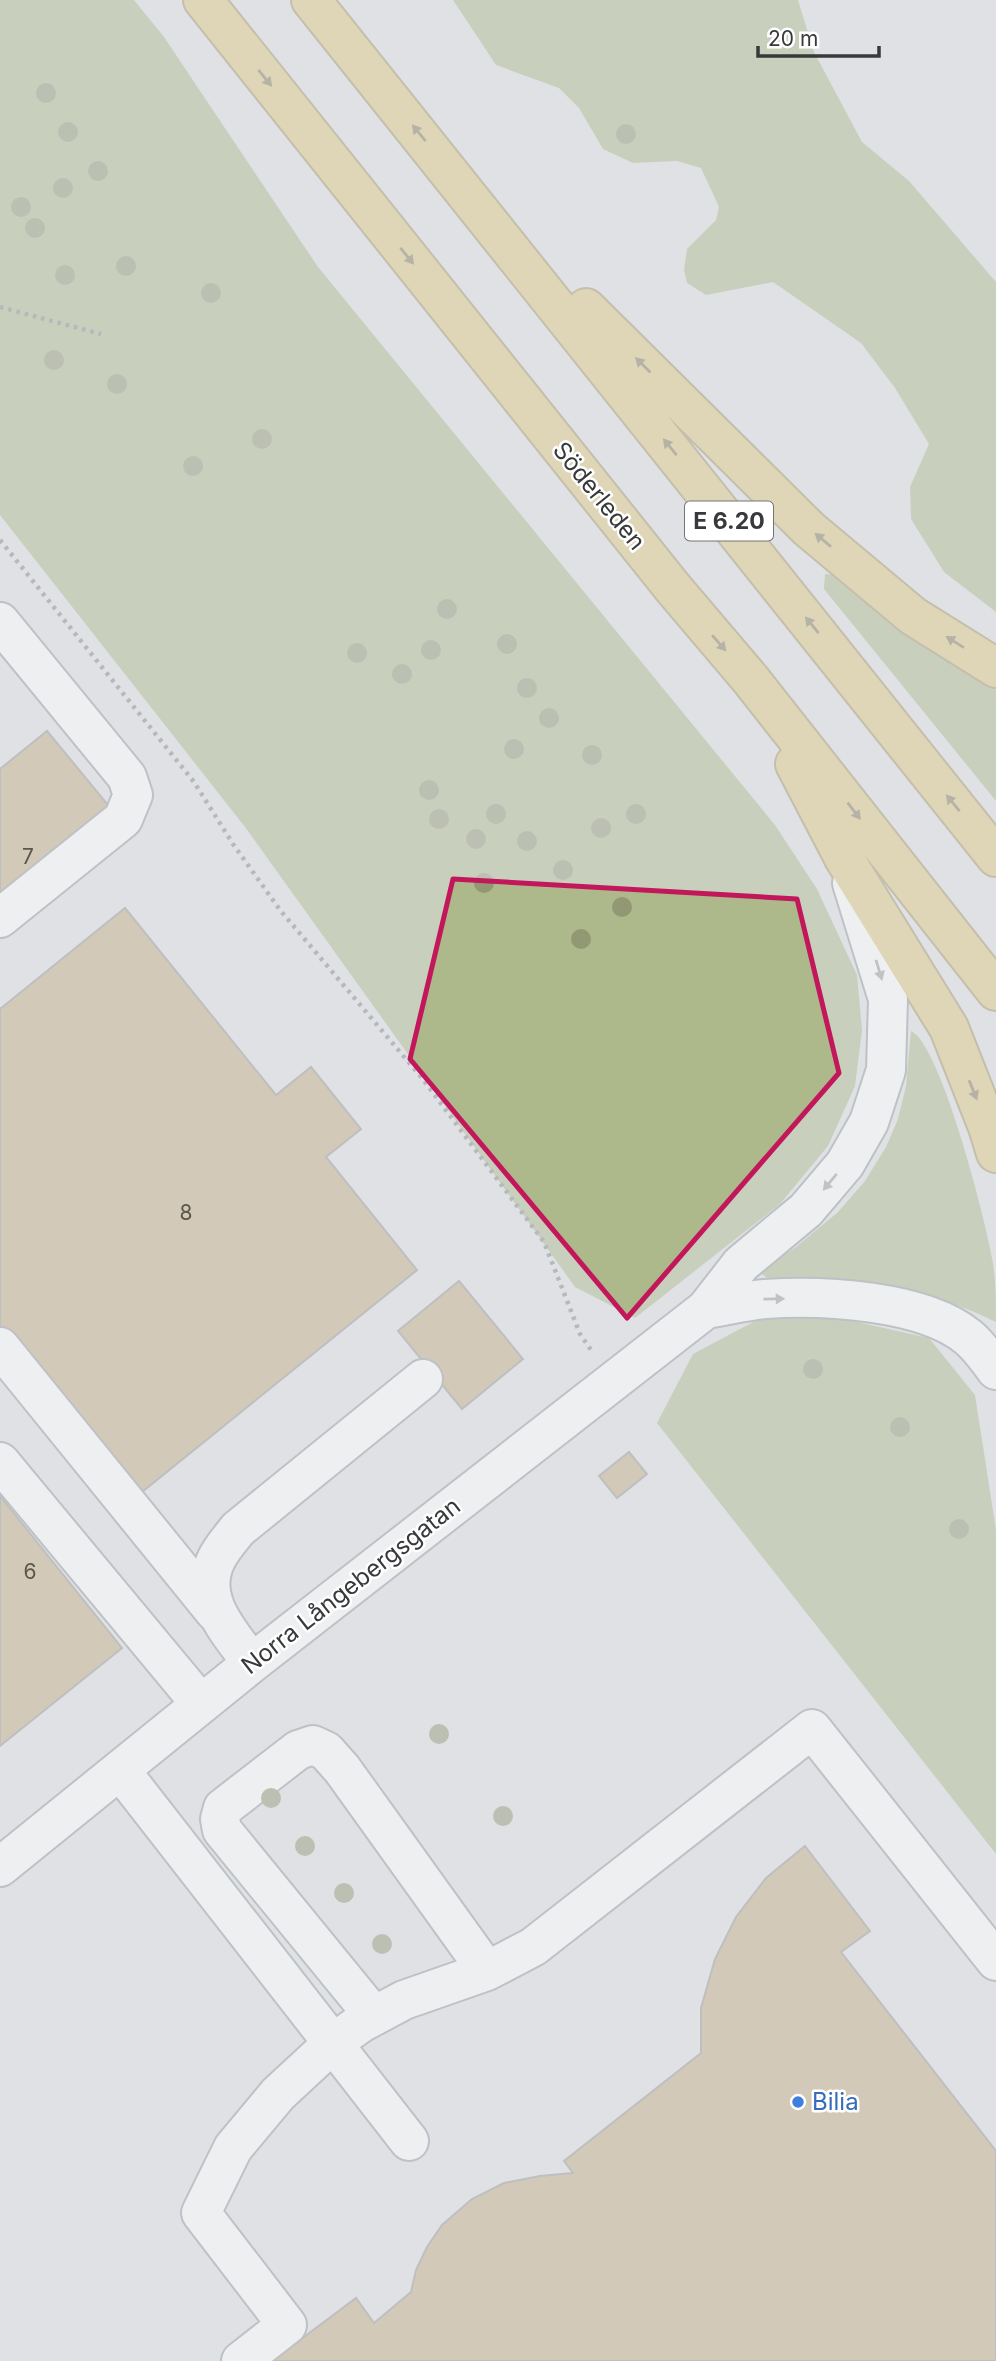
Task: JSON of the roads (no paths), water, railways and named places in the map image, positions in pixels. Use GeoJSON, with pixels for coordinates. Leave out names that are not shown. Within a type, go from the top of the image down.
{"type":"FeatureCollection","features":[{"type":"Feature","properties":{"kind":"highway","name":"Söderleden"},"geometry":{"type":"LineString","coordinates":[[203,0],[673,588],[751,680],[996,991]]}},
{"type":"Feature","properties":{"kind":"highway","name":"E 6.20"},"geometry":{"type":"LineString","coordinates":[[312,0],[996,857]]}},
{"type":"Feature","properties":{"kind":"highway"},"geometry":{"type":"LineString","coordinates":[[462,186],[809,529],[913,616],[996,668]]}},
{"type":"Feature","properties":{"kind":"highway"},"geometry":{"type":"LineString","coordinates":[[751,680],[844,858],[948,1028],[996,1153]]}},
{"type":"Feature","properties":{"kind":"street"},"geometry":{"type":"LineString","coordinates":[[0,622],[127,777],[133,795],[123,819],[0,918]]}},
{"type":"Feature","properties":{"kind":"street","name":"Norra Långebergsgatan"},"geometry":{"type":"LineString","coordinates":[[0,1867],[251,1663],[706,1309],[741,1264],[806,1210],[845,1164],[869,1122],[886,1070],[888,999],[844,858]]}},
{"type":"Feature","properties":{"kind":"street","name":"Norra Långebergsgatan"},"geometry":{"type":"LineString","coordinates":[[706,1309],[764,1299],[845,1299],[906,1310],[944,1321],[969,1337],[996,1370]]}},
{"type":"Feature","properties":{"kind":"street"},"geometry":{"type":"LineString","coordinates":[[0,1347],[215,1612],[251,1663]]}},
{"type":"Feature","properties":{"kind":"street"},"geometry":{"type":"LineString","coordinates":[[215,1612],[210,1586],[216,1560],[238,1528],[423,1379]]}},
{"type":"Feature","properties":{"kind":"street"},"geometry":{"type":"LineString","coordinates":[[0,1462],[201,1704]]}},
{"type":"Feature","properties":{"kind":"street"},"geometry":{"type":"LineString","coordinates":[[241,2361],[287,2325],[201,2213],[233,2148],[278,2094],[332,2043],[374,2016],[404,2000],[487,1971],[533,1947],[812,1729],[996,1961]]}},
{"type":"Feature","properties":{"kind":"street"},"geometry":{"type":"LineString","coordinates":[[374,2016],[222,1830],[220,1819],[223,1808],[298,1750],[313,1745],[326,1751],[342,1769],[487,1971]]}},
{"type":"Feature","properties":{"kind":"street"},"geometry":{"type":"LineString","coordinates":[[120,1770],[409,2141]]}},
{"type":"Feature","properties":{"kind":"place","name":"Bilia"},"geometry":{"type":"Point","coordinates":[798,2102]}}]}
